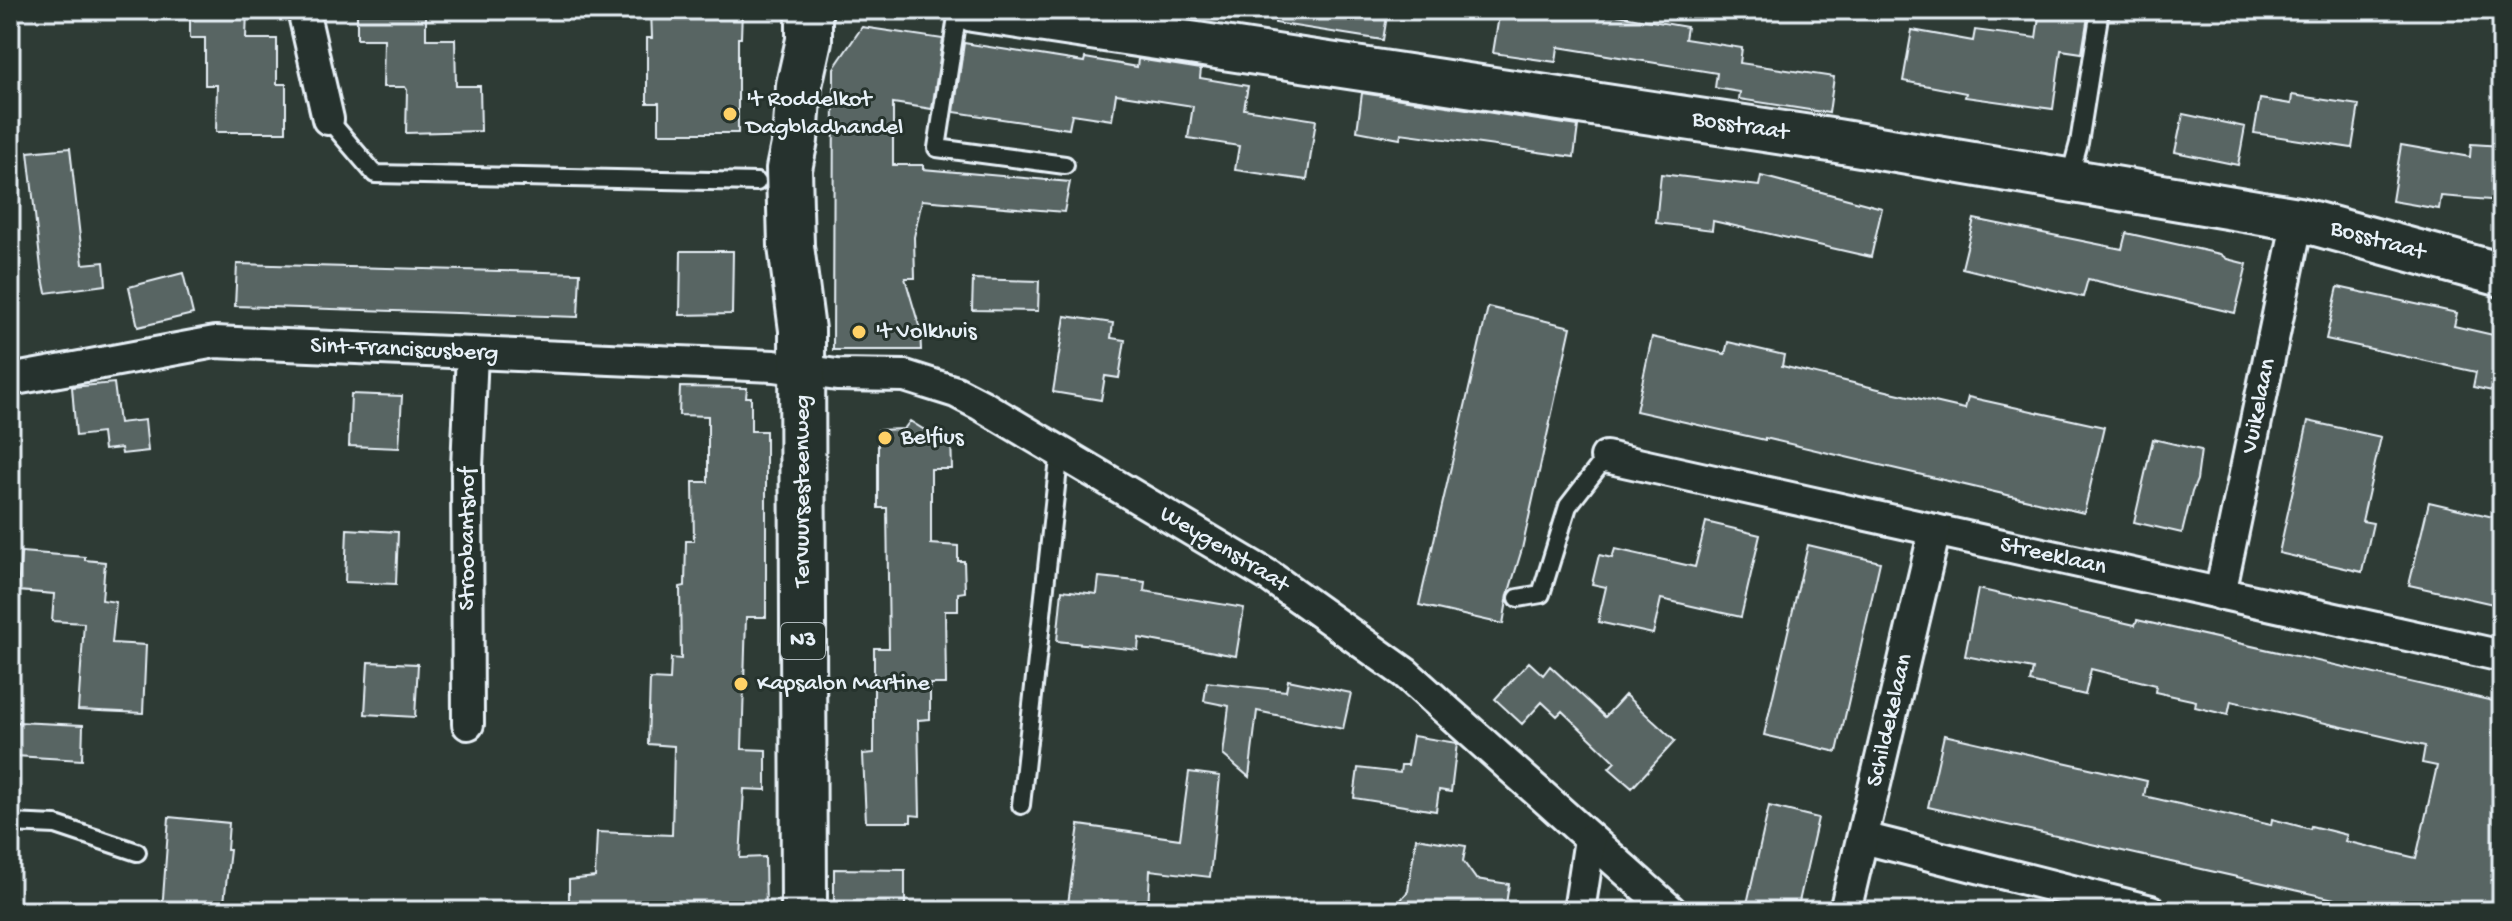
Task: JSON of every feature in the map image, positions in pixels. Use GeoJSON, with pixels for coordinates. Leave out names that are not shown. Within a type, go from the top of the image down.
{"type":"FeatureCollection","features":[{"type":"Feature","properties":{"kind":"main road","name":"Tervuursesteenweg"},"geometry":{"type":"LineString","coordinates":[[782,10],[782,141],[773,176],[791,246],[799,294],[803,371],[804,911]]}},
{"type":"Feature","properties":{"kind":"main road","name":"Tervuursesteenweg"},"geometry":{"type":"LineString","coordinates":[[773,176],[795,140],[799,85],[809,40],[809,10]]}},
{"type":"Feature","properties":{"kind":"street"},"geometry":{"type":"LineString","coordinates":[[303,10],[328,119]]}},
{"type":"Feature","properties":{"kind":"street","name":"Bosstraat"},"geometry":{"type":"LineString","coordinates":[[973,10],[1159,24],[2298,219],[2502,275]]}},
{"type":"Feature","properties":{"kind":"street","name":"Vuikelaan"},"geometry":{"type":"LineString","coordinates":[[2220,594],[2298,219]]}},
{"type":"Feature","properties":{"kind":"street","name":"Sint-Franciscusberg"},"geometry":{"type":"LineString","coordinates":[[10,380],[215,342],[774,366],[803,371]]}},
{"type":"Feature","properties":{"kind":"street","name":"Stroobantshof"},"geometry":{"type":"LineString","coordinates":[[468,724],[467,467],[472,353]]}},
{"type":"Feature","properties":{"kind":"street","name":"Weygenstraat"},"geometry":{"type":"LineString","coordinates":[[803,371],[848,376],[905,376],[934,384],[981,405],[1060,450],[1269,576],[1405,673],[1671,911]]}},
{"type":"Feature","properties":{"kind":"street","name":"Streeklaan"},"geometry":{"type":"LineString","coordinates":[[1606,457],[2502,656]]}},
{"type":"Feature","properties":{"kind":"street","name":"Schildekelaan"},"geometry":{"type":"LineString","coordinates":[[1845,911],[1935,530]]}},
{"type":"Feature","properties":{"kind":"street"},"geometry":{"type":"LineString","coordinates":[[1863,838],[2151,911]]}},
{"type":"Feature","properties":{"kind":"street"},"geometry":{"type":"LineString","coordinates":[[1579,911],[1590,839]]}},
{"type":"Feature","properties":{"kind":"lane"},"geometry":{"type":"LineString","coordinates":[[958,10],[937,148],[1065,165]]}},
{"type":"Feature","properties":{"kind":"lane"},"geometry":{"type":"LineString","coordinates":[[2069,180],[2079,143],[2100,10]]}},
{"type":"Feature","properties":{"kind":"lane"},"geometry":{"type":"LineString","coordinates":[[328,119],[375,174],[773,176]]}},
{"type":"Feature","properties":{"kind":"lane"},"geometry":{"type":"LineString","coordinates":[[1021,805],[1060,450]]}},
{"type":"Feature","properties":{"kind":"lane"},"geometry":{"type":"LineString","coordinates":[[1518,598],[1541,594],[1568,506],[1606,457]]}},
{"type":"Feature","properties":{"kind":"lane"},"geometry":{"type":"LineString","coordinates":[[10,823],[56,825],[137,852]]}},
{"type":"Feature","properties":{"kind":"building"},"geometry":{"type":"Polygon","coordinates":[[[190,10],[247,10],[246,39],[277,39],[277,84],[286,84],[286,132],[216,132],[217,85],[205,85],[205,38],[190,38],[190,10]]]}},
{"type":"Feature","properties":{"kind":"building"},"geometry":{"type":"Polygon","coordinates":[[[357,10],[426,10],[426,39],[455,39],[456,86],[480,86],[481,131],[406,133],[407,90],[405,87],[383,87],[384,39],[357,39],[357,10]]]}},
{"type":"Feature","properties":{"kind":"building"},"geometry":{"type":"Polygon","coordinates":[[[651,10],[742,10],[741,38],[738,38],[738,133],[659,133],[659,103],[647,103],[647,38],[652,38],[651,10]]]}},
{"type":"Feature","properties":{"kind":"building"},"geometry":{"type":"Polygon","coordinates":[[[1276,10],[1388,10],[1383,40],[1275,23],[1276,10]]]}},
{"type":"Feature","properties":{"kind":"building"},"geometry":{"type":"Polygon","coordinates":[[[1500,10],[1554,10],[1587,15],[1588,10],[1687,27],[1685,39],[1742,48],[1740,63],[1834,77],[1829,113],[1739,99],[1740,92],[1715,88],[1717,73],[1558,47],[1556,62],[1493,53],[1500,10]]]}},
{"type":"Feature","properties":{"kind":"building"},"geometry":{"type":"Polygon","coordinates":[[[2040,10],[2089,10],[2082,53],[2061,50],[2053,109],[1965,97],[1966,93],[1903,81],[1912,30],[1973,41],[1975,30],[2036,38],[2040,10]]]}},
{"type":"Feature","properties":{"kind":"building"},"geometry":{"type":"Polygon","coordinates":[[[862,27],[943,39],[932,109],[893,103],[893,165],[923,165],[923,169],[1070,182],[1064,212],[922,200],[914,237],[915,278],[905,278],[920,329],[921,350],[833,350],[834,68],[862,27]]]}},
{"type":"Feature","properties":{"kind":"building"},"geometry":{"type":"Polygon","coordinates":[[[964,43],[1137,67],[1138,59],[1201,69],[1200,78],[1248,86],[1244,109],[1316,120],[1307,180],[1235,170],[1239,146],[1188,138],[1193,106],[1116,94],[1112,120],[1072,114],[1069,129],[954,112],[964,43]]]}},
{"type":"Feature","properties":{"kind":"building"},"geometry":{"type":"Polygon","coordinates":[[[1362,93],[1578,126],[1574,157],[1401,133],[1400,139],[1357,131],[1362,93]]]}},
{"type":"Feature","properties":{"kind":"building"},"geometry":{"type":"Polygon","coordinates":[[[2292,95],[2359,105],[2352,148],[2254,133],[2260,99],[2291,104],[2292,95]]]}},
{"type":"Feature","properties":{"kind":"building"},"geometry":{"type":"Polygon","coordinates":[[[2183,114],[2245,127],[2238,165],[2175,152],[2183,114]]]}},
{"type":"Feature","properties":{"kind":"building"},"geometry":{"type":"Polygon","coordinates":[[[2471,144],[2502,146],[2502,201],[2441,196],[2439,209],[2392,201],[2401,145],[2470,157],[2471,144]]]}},
{"type":"Feature","properties":{"kind":"building"},"geometry":{"type":"Polygon","coordinates":[[[70,148],[83,264],[104,262],[106,285],[46,293],[28,152],[70,148]]]}},
{"type":"Feature","properties":{"kind":"building"},"geometry":{"type":"Polygon","coordinates":[[[1661,174],[1759,186],[1761,176],[1882,208],[1871,257],[1713,221],[1712,230],[1656,223],[1661,174]]]}},
{"type":"Feature","properties":{"kind":"building"},"geometry":{"type":"Polygon","coordinates":[[[1974,219],[2122,249],[2126,233],[2220,254],[2247,264],[2235,313],[2088,279],[2083,297],[1962,268],[1974,219]]]}},
{"type":"Feature","properties":{"kind":"building"},"geometry":{"type":"Polygon","coordinates":[[[681,251],[733,251],[732,314],[680,315],[681,251]]]}},
{"type":"Feature","properties":{"kind":"building"},"geometry":{"type":"Polygon","coordinates":[[[237,264],[580,273],[578,317],[235,306],[237,264]]]}},
{"type":"Feature","properties":{"kind":"building"},"geometry":{"type":"Polygon","coordinates":[[[183,273],[193,314],[138,327],[129,287],[183,273]]]}},
{"type":"Feature","properties":{"kind":"building"},"geometry":{"type":"Polygon","coordinates":[[[973,279],[1039,281],[1038,311],[972,310],[973,279]]]}},
{"type":"Feature","properties":{"kind":"building"},"geometry":{"type":"Polygon","coordinates":[[[2338,287],[2457,313],[2454,326],[2502,337],[2502,393],[2473,387],[2476,372],[2326,339],[2338,287]]]}},
{"type":"Feature","properties":{"kind":"building"},"geometry":{"type":"Polygon","coordinates":[[[1488,307],[1571,327],[1503,624],[1419,605],[1488,307]]]}},
{"type":"Feature","properties":{"kind":"building"},"geometry":{"type":"Polygon","coordinates":[[[1065,316],[1113,323],[1111,338],[1125,340],[1119,378],[1105,376],[1101,400],[1053,392],[1065,316]]]}},
{"type":"Feature","properties":{"kind":"building"},"geometry":{"type":"Polygon","coordinates":[[[1652,337],[1725,354],[1728,342],[1784,355],[1782,366],[1965,409],[1968,397],[2104,427],[2084,513],[1636,411],[1652,337]]]}},
{"type":"Feature","properties":{"kind":"building"},"geometry":{"type":"Polygon","coordinates":[[[114,383],[119,423],[145,420],[148,451],[122,454],[121,448],[104,450],[102,433],[76,436],[72,387],[114,383]]]}},
{"type":"Feature","properties":{"kind":"building"},"geometry":{"type":"Polygon","coordinates":[[[680,387],[747,388],[746,397],[751,397],[751,431],[766,431],[766,617],[746,617],[742,749],[766,750],[766,790],[744,789],[740,858],[765,857],[766,911],[569,911],[569,880],[595,877],[597,832],[672,835],[674,746],[648,744],[650,679],[670,680],[671,658],[681,659],[680,587],[685,586],[686,541],[694,541],[693,482],[708,482],[708,416],[679,415],[680,387]]]}},
{"type":"Feature","properties":{"kind":"building"},"geometry":{"type":"Polygon","coordinates":[[[351,394],[402,396],[399,448],[349,446],[351,394]]]}},
{"type":"Feature","properties":{"kind":"building"},"geometry":{"type":"Polygon","coordinates":[[[910,421],[923,429],[951,437],[952,469],[931,469],[931,544],[958,546],[958,561],[964,561],[965,592],[958,593],[958,611],[945,611],[946,684],[930,684],[930,719],[918,720],[920,816],[911,815],[911,822],[866,822],[863,754],[874,753],[874,648],[889,648],[887,508],[878,508],[878,430],[904,429],[910,421]]]}},
{"type":"Feature","properties":{"kind":"building"},"geometry":{"type":"Polygon","coordinates":[[[2308,421],[2381,437],[2362,521],[2373,523],[2362,572],[2279,553],[2308,421]]]}},
{"type":"Feature","properties":{"kind":"building"},"geometry":{"type":"Polygon","coordinates":[[[2153,439],[2201,450],[2197,480],[2182,533],[2134,522],[2153,439]]]}},
{"type":"Feature","properties":{"kind":"building"},"geometry":{"type":"Polygon","coordinates":[[[2429,502],[2502,519],[2502,606],[2409,585],[2429,502]]]}},
{"type":"Feature","properties":{"kind":"building"},"geometry":{"type":"Polygon","coordinates":[[[1706,522],[1760,535],[1741,617],[1661,599],[1653,634],[1598,622],[1606,587],[1592,584],[1599,555],[1612,558],[1615,549],[1695,567],[1706,522]]]}},
{"type":"Feature","properties":{"kind":"building"},"geometry":{"type":"Polygon","coordinates":[[[347,529],[398,532],[396,584],[345,582],[347,529]]]}},
{"type":"Feature","properties":{"kind":"building"},"geometry":{"type":"Polygon","coordinates":[[[1808,545],[1880,562],[1837,752],[1764,735],[1808,545]]]}},
{"type":"Feature","properties":{"kind":"building"},"geometry":{"type":"Polygon","coordinates":[[[21,552],[85,557],[85,560],[105,562],[102,600],[116,602],[112,643],[146,645],[143,713],[78,710],[84,623],[52,621],[54,594],[18,591],[21,552]]]}},
{"type":"Feature","properties":{"kind":"building"},"geometry":{"type":"Polygon","coordinates":[[[1099,577],[1145,582],[1144,591],[1244,608],[1236,656],[1139,638],[1138,650],[1057,641],[1062,590],[1097,594],[1099,577]]]}},
{"type":"Feature","properties":{"kind":"building"},"geometry":{"type":"Polygon","coordinates":[[[1978,589],[2135,625],[2137,620],[2502,703],[2502,760],[2493,800],[2502,803],[2502,885],[2496,911],[2387,911],[1928,807],[1944,735],[2147,781],[2144,796],[2271,825],[2272,819],[2310,829],[2311,826],[2347,835],[2345,841],[2416,858],[2437,766],[2422,763],[2425,746],[2231,701],[2228,715],[2195,707],[2196,701],[2155,692],[2156,685],[2091,669],[2085,695],[2030,682],[2033,669],[1965,656],[1978,589]]]}},
{"type":"Feature","properties":{"kind":"building"},"geometry":{"type":"Polygon","coordinates":[[[368,662],[418,664],[415,717],[365,714],[368,662]]]}},
{"type":"Feature","properties":{"kind":"building"},"geometry":{"type":"Polygon","coordinates":[[[1529,662],[1543,675],[1550,666],[1605,717],[1625,695],[1675,741],[1632,788],[1609,768],[1615,762],[1562,711],[1557,716],[1542,702],[1522,724],[1495,699],[1529,662]]]}},
{"type":"Feature","properties":{"kind":"building"},"geometry":{"type":"Polygon","coordinates":[[[1288,680],[1351,693],[1343,729],[1257,711],[1249,777],[1223,755],[1229,706],[1204,701],[1207,682],[1286,691],[1288,680]]]}},
{"type":"Feature","properties":{"kind":"building"},"geometry":{"type":"Polygon","coordinates":[[[16,722],[83,725],[82,760],[15,756],[16,722]]]}},
{"type":"Feature","properties":{"kind":"building"},"geometry":{"type":"Polygon","coordinates":[[[1413,736],[1457,743],[1451,792],[1439,790],[1436,811],[1354,798],[1358,768],[1400,773],[1401,765],[1408,765],[1413,736]]]}},
{"type":"Feature","properties":{"kind":"building"},"geometry":{"type":"Polygon","coordinates":[[[1189,772],[1220,776],[1210,877],[1150,870],[1148,911],[1067,911],[1079,825],[1180,839],[1189,772]]]}},
{"type":"Feature","properties":{"kind":"building"},"geometry":{"type":"Polygon","coordinates":[[[1769,806],[1818,818],[1797,911],[1747,904],[1769,806]]]}},
{"type":"Feature","properties":{"kind":"building"},"geometry":{"type":"Polygon","coordinates":[[[169,817],[229,823],[227,850],[230,850],[223,911],[162,911],[169,817]]]}},
{"type":"Feature","properties":{"kind":"building"},"geometry":{"type":"Polygon","coordinates":[[[1416,838],[1466,846],[1463,861],[1476,879],[1509,884],[1505,911],[1392,911],[1408,891],[1416,838]]]}},
{"type":"Feature","properties":{"kind":"building"},"geometry":{"type":"Polygon","coordinates":[[[834,869],[905,870],[905,911],[834,911],[834,869]]]}},
{"type":"Feature","properties":{"kind":"place","name":"'t Roddelkot Dagbladhandel"},"geometry":{"type":"Point","coordinates":[730,114]}},
{"type":"Feature","properties":{"kind":"place","name":"'t Volkhuis"},"geometry":{"type":"Point","coordinates":[859,332]}},
{"type":"Feature","properties":{"kind":"place","name":"Belfius"},"geometry":{"type":"Point","coordinates":[885,438]}},
{"type":"Feature","properties":{"kind":"place","name":"Kapsalon Martine"},"geometry":{"type":"Point","coordinates":[741,684]}}]}
